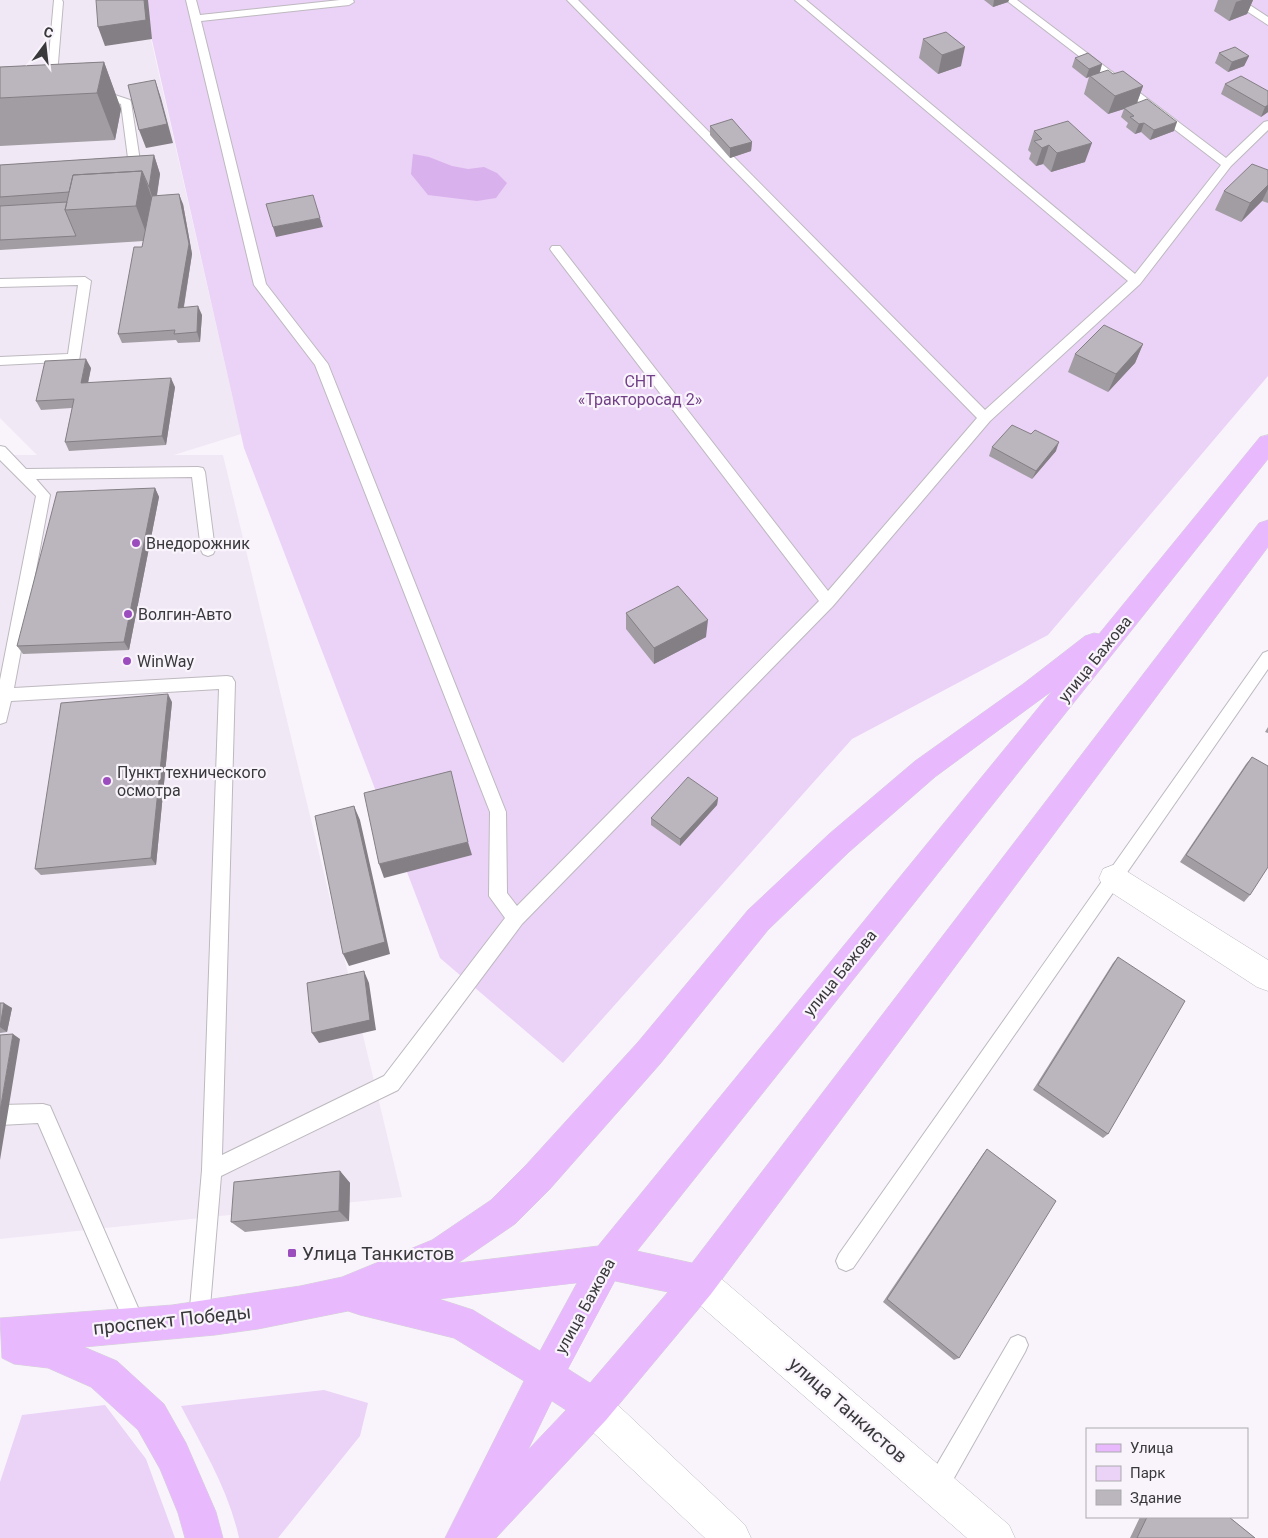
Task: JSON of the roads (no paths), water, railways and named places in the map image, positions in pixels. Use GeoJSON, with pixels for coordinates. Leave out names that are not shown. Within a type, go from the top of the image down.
{"type":"FeatureCollection","features":[{"type":"Feature","properties":{"kind":"main road","name":"улица Бажова"},"geometry":{"type":"LineString","coordinates":[[464,1538],[546,1375],[608,1262],[1268,442]]}},
{"type":"Feature","properties":{"kind":"main road"},"geometry":{"type":"LineString","coordinates":[[470,1538],[593,1407],[699,1282],[1268,529]]}},
{"type":"Feature","properties":{"kind":"main road"},"geometry":{"type":"LineString","coordinates":[[342,1294],[444,1252],[503,1212],[538,1177],[649,1053],[758,920],[839,843],[925,769],[1032,692],[1134,610]]}},
{"type":"Feature","properties":{"kind":"main road","name":"проспект Победы"},"geometry":{"type":"LineString","coordinates":[[0,1336],[136,1326],[199,1319],[302,1304],[342,1294],[608,1262],[699,1282]]}},
{"type":"Feature","properties":{"kind":"main road","name":"проспект Победы"},"geometry":{"type":"LineString","coordinates":[[342,1294],[461,1322],[593,1407]]}},
{"type":"Feature","properties":{"kind":"main road"},"geometry":{"type":"LineString","coordinates":[[0,1344],[49,1350],[104,1374],[151,1417],[173,1456],[197,1512],[204,1538]]}},
{"type":"Feature","properties":{"kind":"street"},"geometry":{"type":"LineString","coordinates":[[1113,878],[1268,977]]}},
{"type":"Feature","properties":{"kind":"street","name":"улица Танкистов"},"geometry":{"type":"LineString","coordinates":[[699,1282],[996,1538]]}},
{"type":"Feature","properties":{"kind":"street"},"geometry":{"type":"LineString","coordinates":[[593,1407],[732,1538]]}},
{"type":"Feature","properties":{"kind":"lane"},"geometry":{"type":"LineString","coordinates":[[191,0],[260,285],[322,364],[498,812],[498,896],[516,918]]}},
{"type":"Feature","properties":{"kind":"lane"},"geometry":{"type":"LineString","coordinates":[[196,19],[349,2],[347,0]]}},
{"type":"Feature","properties":{"kind":"lane"},"geometry":{"type":"LineString","coordinates":[[572,0],[985,418]]}},
{"type":"Feature","properties":{"kind":"lane"},"geometry":{"type":"LineString","coordinates":[[800,0],[1136,281]]}},
{"type":"Feature","properties":{"kind":"lane"},"geometry":{"type":"LineString","coordinates":[[1011,0],[1227,164]]}},
{"type":"Feature","properties":{"kind":"lane"},"geometry":{"type":"LineString","coordinates":[[1235,0],[1268,22]]}},
{"type":"Feature","properties":{"kind":"lane"},"geometry":{"type":"LineString","coordinates":[[58,2],[52,78],[71,84]]}},
{"type":"Feature","properties":{"kind":"lane"},"geometry":{"type":"LineString","coordinates":[[89,90],[126,102],[134,162],[105,163]]}},
{"type":"Feature","properties":{"kind":"lane"},"geometry":{"type":"LineString","coordinates":[[212,1170],[391,1083],[516,918],[828,602],[985,418],[1136,281],[1227,164],[1268,124]]}},
{"type":"Feature","properties":{"kind":"lane"},"geometry":{"type":"LineString","coordinates":[[556,249],[828,602]]}},
{"type":"Feature","properties":{"kind":"lane"},"geometry":{"type":"LineString","coordinates":[[0,283],[85,281],[74,358],[0,361]]}},
{"type":"Feature","properties":{"kind":"lane"},"geometry":{"type":"LineString","coordinates":[[0,450],[43,495],[0,717]]}},
{"type":"Feature","properties":{"kind":"lane"},"geometry":{"type":"LineString","coordinates":[[22,474],[198,472],[208,550]]}},
{"type":"Feature","properties":{"kind":"lane"},"geometry":{"type":"LineString","coordinates":[[846,1261],[1268,657]]}},
{"type":"Feature","properties":{"kind":"lane"},"geometry":{"type":"LineString","coordinates":[[5,695],[227,682],[212,1170],[199,1319]]}},
{"type":"Feature","properties":{"kind":"lane"},"geometry":{"type":"LineString","coordinates":[[0,1115],[43,1113],[136,1326]]}},
{"type":"Feature","properties":{"kind":"lane"},"geometry":{"type":"LineString","coordinates":[[937,1486],[1018,1346]]}},
{"type":"Feature","properties":{"kind":"place","name":"Внедорожник"},"geometry":{"type":"Point","coordinates":[136,543]}},
{"type":"Feature","properties":{"kind":"place","name":"Волгин-Авто"},"geometry":{"type":"Point","coordinates":[128,614]}},
{"type":"Feature","properties":{"kind":"place","name":"WinWay"},"geometry":{"type":"Point","coordinates":[127,661]}},
{"type":"Feature","properties":{"kind":"place","name":"Пункт технического осмотра"},"geometry":{"type":"Point","coordinates":[107,781]}},
{"type":"Feature","properties":{"kind":"place","name":"Улица Танкистов"},"geometry":{"type":"Point","coordinates":[292,1253]}},
{"type":"Feature","properties":{"kind":"park label","name":"СНТ «Тракторосад 2»"},"geometry":{"type":"Point","coordinates":[640,390]}}]}
